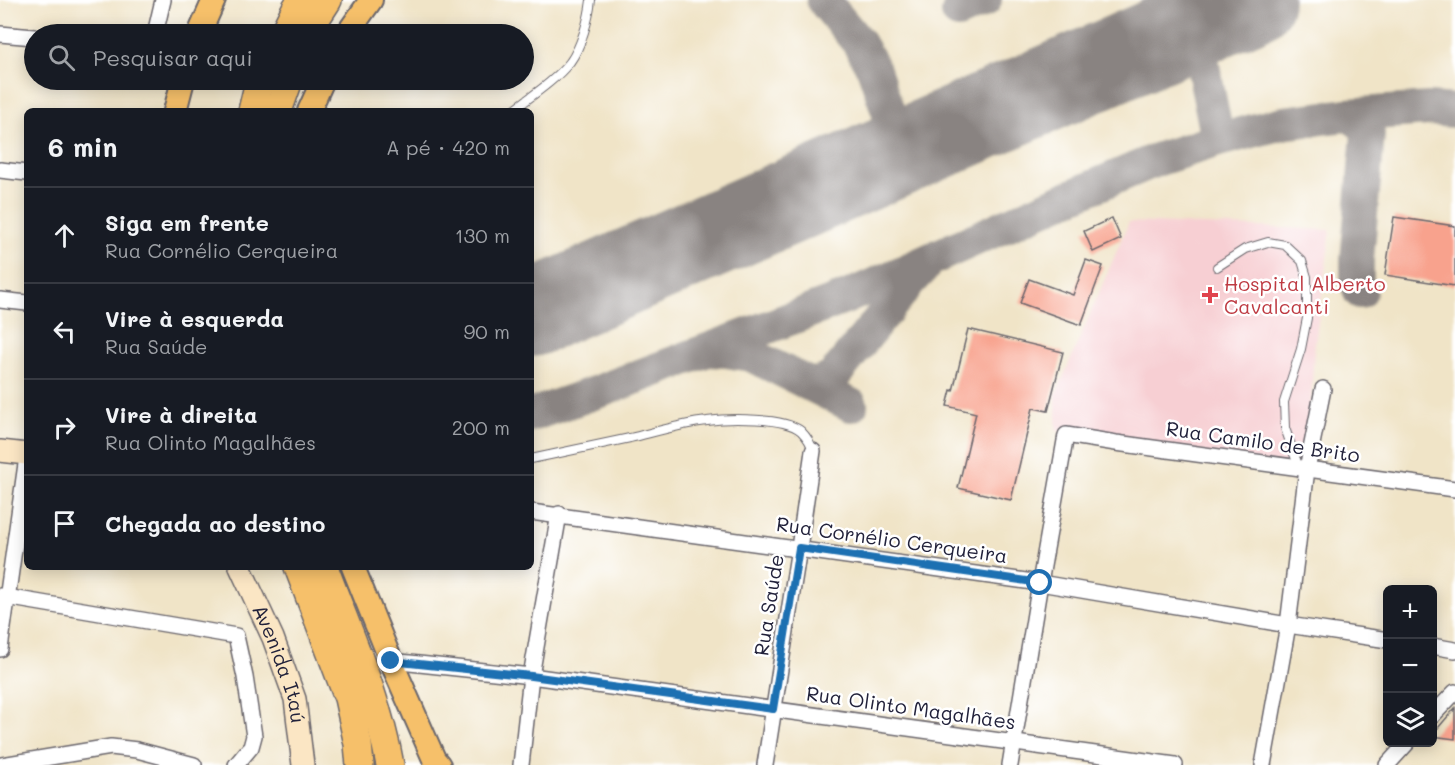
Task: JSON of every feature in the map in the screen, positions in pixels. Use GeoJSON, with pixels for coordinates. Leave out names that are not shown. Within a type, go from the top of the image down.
{"type":"FeatureCollection","features":[{"type":"Feature","properties":{"kind":"highway"},"geometry":{"type":"LineString","coordinates":[[288,24],[301,0]]}},
{"type":"Feature","properties":{"kind":"highway"},"geometry":{"type":"LineString","coordinates":[[312,24],[328,0]]}},
{"type":"Feature","properties":{"kind":"highway"},"geometry":{"type":"LineString","coordinates":[[253,108],[257,90]]}},
{"type":"Feature","properties":{"kind":"highway"},"geometry":{"type":"LineString","coordinates":[[279,108],[285,90]]}},
{"type":"Feature","properties":{"kind":"highway"},"geometry":{"type":"LineString","coordinates":[[299,570],[348,698],[360,765]]}},
{"type":"Feature","properties":{"kind":"highway"},"geometry":{"type":"LineString","coordinates":[[325,570],[371,691],[386,740],[390,765]]}},
{"type":"Feature","properties":{"kind":"main road"},"geometry":{"type":"LineString","coordinates":[[203,24],[214,0]]}},
{"type":"Feature","properties":{"kind":"main road"},"geometry":{"type":"LineString","coordinates":[[354,24],[371,0]]}},
{"type":"Feature","properties":{"kind":"main road"},"geometry":{"type":"LineString","coordinates":[[176,108],[180,90]]}},
{"type":"Feature","properties":{"kind":"main road"},"geometry":{"type":"LineString","coordinates":[[310,108],[318,90]]}},
{"type":"Feature","properties":{"kind":"main road"},"geometry":{"type":"LineString","coordinates":[[0,451],[24,455]]}},
{"type":"Feature","properties":{"kind":"main road","name":"Avenida Itaú"},"geometry":{"type":"LineString","coordinates":[[241,570],[273,638],[295,699],[303,765]]}},
{"type":"Feature","properties":{"kind":"main road"},"geometry":{"type":"LineString","coordinates":[[354,570],[391,661],[437,762]]}},
{"type":"Feature","properties":{"kind":"street"},"geometry":{"type":"LineString","coordinates":[[157,24],[163,0]]}},
{"type":"Feature","properties":{"kind":"street"},"geometry":{"type":"LineString","coordinates":[[0,34],[24,36]]}},
{"type":"Feature","properties":{"kind":"street"},"geometry":{"type":"LineString","coordinates":[[0,170],[24,172]]}},
{"type":"Feature","properties":{"kind":"street"},"geometry":{"type":"LineString","coordinates":[[0,300],[24,303]]}},
{"type":"Feature","properties":{"kind":"street"},"geometry":{"type":"LineString","coordinates":[[1263,765],[1288,625],[1303,469],[1323,389]]}},
{"type":"Feature","properties":{"kind":"street","name":"Rua Camilo de Brito"},"geometry":{"type":"LineString","coordinates":[[1040,583],[1066,435],[1455,489]]}},
{"type":"Feature","properties":{"kind":"street","name":"Rua Saúde"},"geometry":{"type":"LineString","coordinates":[[765,765],[813,451]]}},
{"type":"Feature","properties":{"kind":"street"},"geometry":{"type":"LineString","coordinates":[[0,649],[4,596],[24,474]]}},
{"type":"Feature","properties":{"kind":"street","name":"Rua Cornélio Cerqueira"},"geometry":{"type":"LineString","coordinates":[[534,512],[1040,583],[1383,639]]}},
{"type":"Feature","properties":{"kind":"street"},"geometry":{"type":"LineString","coordinates":[[521,765],[531,676],[559,514]]}},
{"type":"Feature","properties":{"kind":"street"},"geometry":{"type":"LineString","coordinates":[[1010,765],[1040,583]]}},
{"type":"Feature","properties":{"kind":"street"},"geometry":{"type":"LineString","coordinates":[[4,596],[236,636],[254,736],[243,762]]}},
{"type":"Feature","properties":{"kind":"street"},"geometry":{"type":"LineString","coordinates":[[1437,647],[1455,650]]}},
{"type":"Feature","properties":{"kind":"street","name":"Rua Olinto Magalhães"},"geometry":{"type":"LineString","coordinates":[[391,661],[531,676],[1175,765]]}},
{"type":"Feature","properties":{"kind":"street"},"geometry":{"type":"LineString","coordinates":[[1437,711],[1455,692]]}},
{"type":"Feature","properties":{"kind":"street"},"geometry":{"type":"LineString","coordinates":[[2,765],[111,747],[137,750],[194,765]]}},
{"type":"Feature","properties":{"kind":"street"},"geometry":{"type":"LineString","coordinates":[[1387,765],[1403,747]]}},
{"type":"Feature","properties":{"kind":"lane"},"geometry":{"type":"LineString","coordinates":[[516,108],[570,62],[585,31],[591,0]]}},
{"type":"Feature","properties":{"kind":"lane"},"geometry":{"type":"LineString","coordinates":[[1217,267],[1245,249],[1268,242],[1285,245],[1302,261],[1307,277],[1307,318],[1301,349],[1284,402],[1285,428],[1303,469]]}},
{"type":"Feature","properties":{"kind":"lane"},"geometry":{"type":"LineString","coordinates":[[534,458],[706,421],[740,418],[789,425],[800,430],[811,443],[813,451]]}},
{"type":"Feature","properties":{"kind":"shaded area","name":"Hospital Alberto Cavalcanti"},"geometry":{"type":"Polygon","coordinates":[[[1129,222],[1331,230],[1314,351],[1307,469],[1066,435],[1056,429],[1056,394],[1129,222]]]}},
{"type":"Feature","properties":{"kind":"building"},"geometry":{"type":"Polygon","coordinates":[[[1394,217],[1455,226],[1455,286],[1385,275],[1394,217]]]}},
{"type":"Feature","properties":{"kind":"building"},"geometry":{"type":"Polygon","coordinates":[[[1112,218],[1121,239],[1093,252],[1084,231],[1112,218]]]}},
{"type":"Feature","properties":{"kind":"building"},"geometry":{"type":"Polygon","coordinates":[[[1086,260],[1103,266],[1081,325],[1020,303],[1029,279],[1073,295],[1086,260]]]}},
{"type":"Feature","properties":{"kind":"building"},"geometry":{"type":"Polygon","coordinates":[[[968,329],[1063,352],[1048,411],[1033,408],[1011,500],[958,488],[976,413],[947,406],[951,390],[953,391],[968,329]]]}},
{"type":"Feature","properties":{"kind":"building"},"geometry":{"type":"Polygon","coordinates":[[[1455,708],[1455,739],[1437,737],[1437,729],[1455,708]]]}},
{"type":"Feature","properties":{"kind":"taxiway"},"geometry":{"type":"LineString","coordinates":[[823,0],[858,42],[874,70],[897,138],[912,148]]}},
{"type":"Feature","properties":{"kind":"taxiway"},"geometry":{"type":"LineString","coordinates":[[958,12],[985,0]]}},
{"type":"Feature","properties":{"kind":"taxiway"},"geometry":{"type":"LineString","coordinates":[[1185,0],[1190,9],[1196,13],[1212,17]]}},
{"type":"Feature","properties":{"kind":"taxiway"},"geometry":{"type":"LineString","coordinates":[[1206,20],[1201,27],[1198,41],[1215,125],[1228,137]]}},
{"type":"Feature","properties":{"kind":"taxiway"},"geometry":{"type":"LineString","coordinates":[[534,414],[847,297],[1156,160],[1218,140],[1283,123],[1347,115],[1429,109],[1455,111]]}},
{"type":"Feature","properties":{"kind":"taxiway"},"geometry":{"type":"LineString","coordinates":[[1347,115],[1357,120],[1368,134],[1357,260],[1357,282],[1360,292]]}},
{"type":"Feature","properties":{"kind":"taxiway"},"geometry":{"type":"LineString","coordinates":[[808,384],[822,383],[833,377],[923,268]]}},
{"type":"Feature","properties":{"kind":"taxiway"},"geometry":{"type":"LineString","coordinates":[[710,350],[751,355],[851,405]]}},
{"type":"Feature","properties":{"kind":"runway"},"geometry":{"type":"LineString","coordinates":[[534,313],[1251,0]]}},
{"type":"Feature","properties":{"kind":"place","name":"Hospital Alberto Cavalcanti"},"geometry":{"type":"Point","coordinates":[1210,295]}},
{"type":"Feature","properties":{"kind":"route"},"geometry":{"type":"LineString","coordinates":[[391,661],[531,676],[773,709],[799,548],[1040,583]]}}]}
